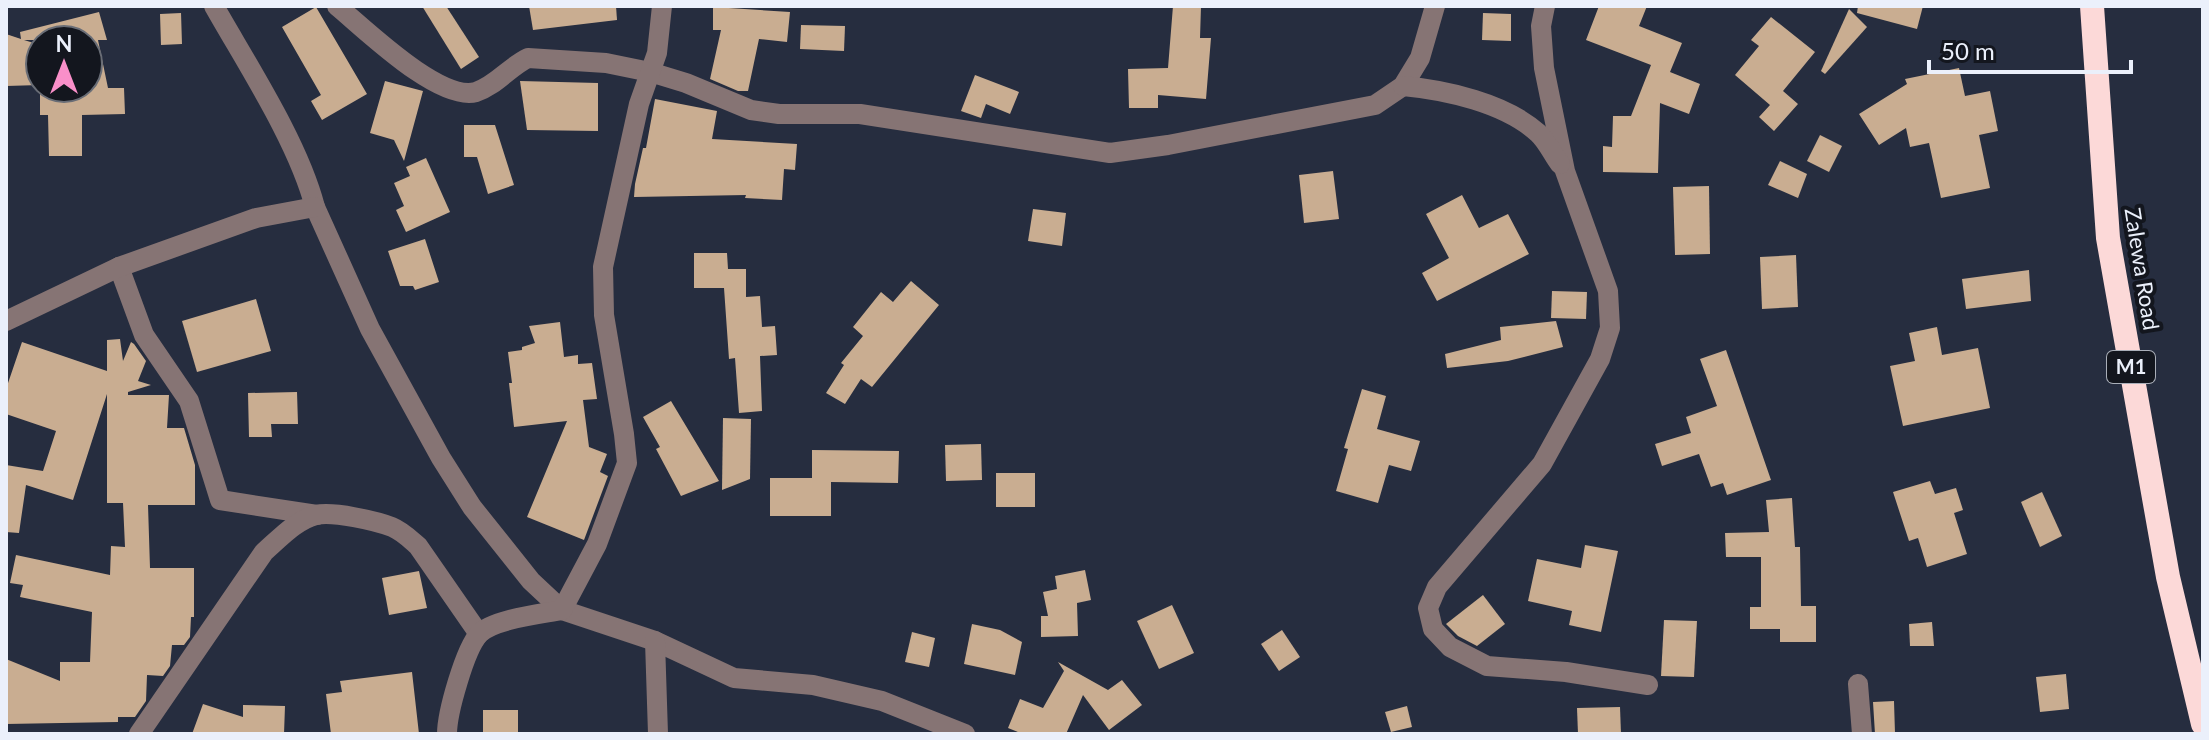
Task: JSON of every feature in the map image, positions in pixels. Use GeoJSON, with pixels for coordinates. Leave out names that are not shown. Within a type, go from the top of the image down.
{"type":"FeatureCollection","features":[{"type":"Feature","properties":{"kind":"highway","name":"Zalewa Road"},"geometry":{"type":"LineString","coordinates":[[2092,6],[2108,238],[2168,577],[2203,724]]}},
{"type":"Feature","properties":{"kind":"street"},"geometry":{"type":"LineString","coordinates":[[214,6],[291,146],[370,329],[441,458],[472,507],[531,581],[562,610],[655,641],[734,678],[813,685],[882,701],[965,734]]}},
{"type":"Feature","properties":{"kind":"street"},"geometry":{"type":"LineString","coordinates":[[337,6],[410,67],[456,93],[471,93],[493,85],[528,58],[606,63],[686,83],[751,110],[779,114],[860,114],[1110,153],[1168,145],[1375,105],[1403,86],[1420,58],[1435,6]]}},
{"type":"Feature","properties":{"kind":"street"},"geometry":{"type":"LineString","coordinates":[[447,734],[457,680],[479,634],[493,625],[562,610],[597,544],[627,463],[604,315],[603,267],[639,104],[657,53],[662,6]]}},
{"type":"Feature","properties":{"kind":"street"},"geometry":{"type":"LineString","coordinates":[[1545,6],[1541,26],[1544,68],[1565,171],[1608,291],[1610,328],[1600,359],[1542,464],[1437,587],[1428,608],[1433,629],[1450,647],[1487,666],[1566,672],[1648,685]]}},
{"type":"Feature","properties":{"kind":"street"},"geometry":{"type":"LineString","coordinates":[[1403,86],[1428,88],[1475,99],[1510,116],[1538,133],[1565,171]]}},
{"type":"Feature","properties":{"kind":"street"},"geometry":{"type":"LineString","coordinates":[[6,321],[119,267],[256,218],[315,207]]}},
{"type":"Feature","properties":{"kind":"street"},"geometry":{"type":"LineString","coordinates":[[119,267],[144,335],[189,401],[220,500],[353,518],[391,527],[405,534],[418,546],[479,634]]}},
{"type":"Feature","properties":{"kind":"street"},"geometry":{"type":"LineString","coordinates":[[139,734],[264,552],[286,532],[317,515]]}},
{"type":"Feature","properties":{"kind":"street"},"geometry":{"type":"LineString","coordinates":[[655,641],[658,734]]}},
{"type":"Feature","properties":{"kind":"street"},"geometry":{"type":"LineString","coordinates":[[1858,684],[1862,734]]}},
{"type":"Feature","properties":{"kind":"building"},"geometry":{"type":"Polygon","coordinates":[[[422,6],[446,6],[479,57],[461,69],[422,6]]]}},
{"type":"Feature","properties":{"kind":"building"},"geometry":{"type":"Polygon","coordinates":[[[529,6],[616,6],[617,20],[533,30],[529,6]]]}},
{"type":"Feature","properties":{"kind":"building"},"geometry":{"type":"Polygon","coordinates":[[[1173,6],[1201,6],[1200,38],[1211,38],[1206,99],[1158,95],[1158,108],[1129,108],[1128,69],[1168,68],[1173,6]]]}},
{"type":"Feature","properties":{"kind":"building"},"geometry":{"type":"Polygon","coordinates":[[[1599,6],[1647,6],[1639,26],[1682,43],[1670,72],[1700,84],[1689,114],[1660,103],[1658,173],[1603,172],[1603,146],[1612,147],[1613,116],[1631,116],[1651,65],[1586,40],[1599,6]]]}},
{"type":"Feature","properties":{"kind":"building"},"geometry":{"type":"Polygon","coordinates":[[[1858,6],[1923,6],[1917,29],[1857,13],[1858,6]]]}},
{"type":"Feature","properties":{"kind":"building"},"geometry":{"type":"Polygon","coordinates":[[[316,7],[367,94],[322,120],[311,101],[321,95],[282,27],[316,7]]]}},
{"type":"Feature","properties":{"kind":"building"},"geometry":{"type":"Polygon","coordinates":[[[713,7],[790,12],[787,42],[759,39],[748,91],[738,91],[710,79],[721,30],[713,30],[713,7]]]}},
{"type":"Feature","properties":{"kind":"building"},"geometry":{"type":"Polygon","coordinates":[[[1849,9],[1867,27],[1825,74],[1821,71],[1849,9]]]}},
{"type":"Feature","properties":{"kind":"building"},"geometry":{"type":"Polygon","coordinates":[[[99,12],[102,24],[52,24],[99,12]]]}},
{"type":"Feature","properties":{"kind":"building"},"geometry":{"type":"Polygon","coordinates":[[[181,13],[182,44],[161,45],[160,14],[181,13]]]}},
{"type":"Feature","properties":{"kind":"building"},"geometry":{"type":"Polygon","coordinates":[[[1483,13],[1511,14],[1511,41],[1482,40],[1483,13]]]}},
{"type":"Feature","properties":{"kind":"building"},"geometry":{"type":"Polygon","coordinates":[[[1771,17],[1815,52],[1783,91],[1798,104],[1774,131],[1759,117],[1770,105],[1735,75],[1759,46],[1751,40],[1771,17]]]}},
{"type":"Feature","properties":{"kind":"building"},"geometry":{"type":"Polygon","coordinates":[[[801,25],[845,26],[844,51],[800,49],[801,25]]]}},
{"type":"Feature","properties":{"kind":"building"},"geometry":{"type":"Polygon","coordinates":[[[24,31],[24,85],[6,86],[6,34],[21,39],[20,32],[24,31]]]}},
{"type":"Feature","properties":{"kind":"building"},"geometry":{"type":"Polygon","coordinates":[[[1959,68],[1965,96],[1990,91],[1998,131],[1979,135],[1990,188],[1941,198],[1929,143],[1910,147],[1906,128],[1879,145],[1859,114],[1907,84],[1905,79],[1959,68]]]}},
{"type":"Feature","properties":{"kind":"building"},"geometry":{"type":"Polygon","coordinates":[[[104,69],[108,88],[124,88],[125,114],[82,115],[82,156],[49,156],[48,115],[40,115],[40,104],[104,104],[104,69]]]}},
{"type":"Feature","properties":{"kind":"building"},"geometry":{"type":"Polygon","coordinates":[[[975,75],[1019,92],[1010,114],[986,104],[981,118],[961,111],[975,75]]]}},
{"type":"Feature","properties":{"kind":"building"},"geometry":{"type":"Polygon","coordinates":[[[385,81],[423,91],[404,161],[394,140],[370,133],[385,81]]]}},
{"type":"Feature","properties":{"kind":"building"},"geometry":{"type":"Polygon","coordinates":[[[520,81],[598,83],[598,131],[527,130],[520,81]]]}},
{"type":"Feature","properties":{"kind":"building"},"geometry":{"type":"Polygon","coordinates":[[[655,99],[717,111],[712,139],[797,144],[795,170],[784,169],[782,200],[745,198],[746,195],[634,197],[655,99]]]}},
{"type":"Feature","properties":{"kind":"building"},"geometry":{"type":"Polygon","coordinates":[[[464,125],[495,125],[514,185],[488,194],[477,157],[464,157],[464,125]]]}},
{"type":"Feature","properties":{"kind":"building"},"geometry":{"type":"Polygon","coordinates":[[[1820,135],[1842,146],[1829,172],[1807,161],[1820,135]]]}},
{"type":"Feature","properties":{"kind":"building"},"geometry":{"type":"Polygon","coordinates":[[[426,158],[450,212],[406,232],[396,210],[404,206],[394,183],[410,176],[406,167],[426,158]]]}},
{"type":"Feature","properties":{"kind":"building"},"geometry":{"type":"Polygon","coordinates":[[[1780,161],[1807,174],[1798,198],[1768,185],[1780,161]]]}},
{"type":"Feature","properties":{"kind":"building"},"geometry":{"type":"Polygon","coordinates":[[[1333,171],[1339,219],[1304,223],[1299,175],[1333,171]]]}},
{"type":"Feature","properties":{"kind":"building"},"geometry":{"type":"Polygon","coordinates":[[[1709,186],[1710,254],[1675,255],[1673,187],[1709,186]]]}},
{"type":"Feature","properties":{"kind":"building"},"geometry":{"type":"Polygon","coordinates":[[[1462,195],[1479,228],[1508,214],[1529,254],[1437,301],[1422,273],[1449,258],[1426,214],[1462,195]]]}},
{"type":"Feature","properties":{"kind":"building"},"geometry":{"type":"Polygon","coordinates":[[[1033,209],[1066,213],[1062,246],[1028,241],[1033,209]]]}},
{"type":"Feature","properties":{"kind":"building"},"geometry":{"type":"Polygon","coordinates":[[[425,239],[439,282],[415,290],[413,286],[400,286],[388,251],[425,239]]]}},
{"type":"Feature","properties":{"kind":"building"},"geometry":{"type":"Polygon","coordinates":[[[694,253],[727,253],[728,269],[746,269],[746,297],[760,296],[762,327],[775,326],[777,355],[760,356],[762,411],[739,413],[735,358],[729,359],[724,288],[694,288],[694,253]]]}},
{"type":"Feature","properties":{"kind":"building"},"geometry":{"type":"Polygon","coordinates":[[[1796,255],[1798,307],[1762,309],[1760,257],[1796,255]]]}},
{"type":"Feature","properties":{"kind":"building"},"geometry":{"type":"Polygon","coordinates":[[[2029,270],[2031,301],[1966,309],[1962,279],[2029,270]]]}},
{"type":"Feature","properties":{"kind":"building"},"geometry":{"type":"Polygon","coordinates":[[[911,281],[939,305],[872,387],[861,379],[845,404],[826,393],[844,365],[841,363],[863,336],[853,327],[881,292],[893,302],[911,281]]]}},
{"type":"Feature","properties":{"kind":"building"},"geometry":{"type":"Polygon","coordinates":[[[1552,291],[1587,292],[1586,319],[1551,318],[1552,291]]]}},
{"type":"Feature","properties":{"kind":"building"},"geometry":{"type":"Polygon","coordinates":[[[256,299],[271,351],[197,372],[182,321],[256,299]]]}},
{"type":"Feature","properties":{"kind":"building"},"geometry":{"type":"Polygon","coordinates":[[[1556,321],[1563,347],[1508,361],[1447,368],[1445,354],[1501,340],[1500,327],[1556,321]]]}},
{"type":"Feature","properties":{"kind":"building"},"geometry":{"type":"Polygon","coordinates":[[[560,322],[564,357],[578,355],[578,364],[592,363],[597,399],[583,400],[589,447],[607,454],[600,472],[608,476],[584,540],[527,517],[567,421],[514,427],[509,383],[512,383],[508,352],[522,350],[522,347],[535,343],[529,326],[560,322]]]}},
{"type":"Feature","properties":{"kind":"building"},"geometry":{"type":"Polygon","coordinates":[[[1937,327],[1942,355],[1978,348],[1990,408],[1903,426],[1890,366],[1915,361],[1909,333],[1937,327]]]}},
{"type":"Feature","properties":{"kind":"building"},"geometry":{"type":"Polygon","coordinates":[[[120,339],[123,361],[131,342],[146,361],[138,381],[151,385],[128,392],[128,395],[169,395],[167,428],[184,428],[195,465],[195,505],[148,505],[150,568],[194,568],[194,617],[191,617],[190,637],[184,645],[172,645],[170,666],[163,676],[147,675],[146,701],[135,717],[118,717],[118,722],[6,724],[6,659],[60,681],[60,662],[90,662],[92,612],[20,597],[23,585],[10,583],[16,555],[110,575],[111,546],[125,547],[123,503],[107,503],[107,394],[73,500],[26,485],[19,533],[6,532],[6,465],[43,471],[56,431],[6,414],[6,389],[22,342],[107,371],[107,340],[120,339]]]}},
{"type":"Feature","properties":{"kind":"building"},"geometry":{"type":"Polygon","coordinates":[[[1726,350],[1771,480],[1727,495],[1723,483],[1711,487],[1699,454],[1662,466],[1655,444],[1691,433],[1686,417],[1717,406],[1700,359],[1726,350]]]}},
{"type":"Feature","properties":{"kind":"building"},"geometry":{"type":"Polygon","coordinates":[[[1362,389],[1386,396],[1377,429],[1420,441],[1411,471],[1389,465],[1378,503],[1336,491],[1348,449],[1344,448],[1362,389]]]}},
{"type":"Feature","properties":{"kind":"building"},"geometry":{"type":"Polygon","coordinates":[[[297,392],[298,424],[271,424],[272,437],[249,437],[248,393],[297,392]]]}},
{"type":"Feature","properties":{"kind":"building"},"geometry":{"type":"Polygon","coordinates":[[[671,401],[719,481],[681,496],[643,417],[671,401]]]}},
{"type":"Feature","properties":{"kind":"building"},"geometry":{"type":"Polygon","coordinates":[[[723,418],[751,419],[750,479],[722,490],[723,418]]]}},
{"type":"Feature","properties":{"kind":"building"},"geometry":{"type":"Polygon","coordinates":[[[981,444],[982,480],[946,481],[945,445],[981,444]]]}},
{"type":"Feature","properties":{"kind":"building"},"geometry":{"type":"Polygon","coordinates":[[[812,450],[899,451],[898,483],[831,482],[831,516],[770,516],[770,478],[812,478],[812,450]]]}},
{"type":"Feature","properties":{"kind":"building"},"geometry":{"type":"Polygon","coordinates":[[[996,473],[1035,473],[1035,507],[996,507],[996,473]]]}},
{"type":"Feature","properties":{"kind":"building"},"geometry":{"type":"Polygon","coordinates":[[[1930,481],[1935,494],[1956,488],[1963,510],[1954,513],[1967,554],[1927,567],[1918,538],[1909,541],[1893,492],[1930,481]]]}},
{"type":"Feature","properties":{"kind":"building"},"geometry":{"type":"Polygon","coordinates":[[[2042,492],[2062,536],[2040,547],[2021,502],[2042,492]]]}},
{"type":"Feature","properties":{"kind":"building"},"geometry":{"type":"Polygon","coordinates":[[[1792,498],[1795,547],[1800,547],[1801,606],[1816,606],[1816,642],[1780,642],[1780,629],[1750,629],[1750,607],[1761,607],[1761,557],[1726,557],[1725,533],[1769,532],[1766,500],[1792,498]]]}},
{"type":"Feature","properties":{"kind":"building"},"geometry":{"type":"Polygon","coordinates":[[[1585,545],[1618,551],[1601,632],[1569,625],[1572,611],[1528,601],[1537,559],[1581,568],[1585,545]]]}},
{"type":"Feature","properties":{"kind":"building"},"geometry":{"type":"Polygon","coordinates":[[[1085,570],[1091,600],[1077,603],[1078,636],[1041,637],[1041,616],[1048,616],[1043,592],[1057,589],[1055,576],[1085,570]]]}},
{"type":"Feature","properties":{"kind":"building"},"geometry":{"type":"Polygon","coordinates":[[[419,571],[427,608],[389,615],[382,578],[419,571]]]}},
{"type":"Feature","properties":{"kind":"building"},"geometry":{"type":"Polygon","coordinates":[[[1483,595],[1505,624],[1477,646],[1458,636],[1446,624],[1483,595]]]}},
{"type":"Feature","properties":{"kind":"building"},"geometry":{"type":"Polygon","coordinates":[[[1172,605],[1194,653],[1159,669],[1137,621],[1172,605]]]}},
{"type":"Feature","properties":{"kind":"building"},"geometry":{"type":"Polygon","coordinates":[[[1664,620],[1697,621],[1694,677],[1661,676],[1664,620]]]}},
{"type":"Feature","properties":{"kind":"building"},"geometry":{"type":"Polygon","coordinates":[[[1932,622],[1934,646],[1910,646],[1909,624],[1932,622]]]}},
{"type":"Feature","properties":{"kind":"building"},"geometry":{"type":"Polygon","coordinates":[[[972,624],[1000,630],[1022,642],[1015,675],[964,664],[972,624]]]}},
{"type":"Feature","properties":{"kind":"building"},"geometry":{"type":"Polygon","coordinates":[[[1282,630],[1300,657],[1279,671],[1261,644],[1282,630]]]}},
{"type":"Feature","properties":{"kind":"building"},"geometry":{"type":"Polygon","coordinates":[[[912,632],[935,638],[929,667],[905,662],[912,632]]]}},
{"type":"Feature","properties":{"kind":"building"},"geometry":{"type":"Polygon","coordinates":[[[1058,662],[1108,690],[1122,680],[1142,705],[1109,730],[1083,695],[1066,734],[1023,734],[1008,728],[1020,699],[1043,708],[1064,671],[1058,662]]]}},
{"type":"Feature","properties":{"kind":"building"},"geometry":{"type":"Polygon","coordinates":[[[412,672],[419,734],[331,734],[326,694],[342,692],[340,681],[412,672]]]}},
{"type":"Feature","properties":{"kind":"building"},"geometry":{"type":"Polygon","coordinates":[[[2066,674],[2069,709],[2040,712],[2036,677],[2066,674]]]}},
{"type":"Feature","properties":{"kind":"building"},"geometry":{"type":"Polygon","coordinates":[[[1894,701],[1895,734],[1875,734],[1873,702],[1894,701]]]}},
{"type":"Feature","properties":{"kind":"building"},"geometry":{"type":"Polygon","coordinates":[[[203,704],[243,717],[243,705],[285,706],[284,734],[192,734],[203,704]]]}},
{"type":"Feature","properties":{"kind":"building"},"geometry":{"type":"Polygon","coordinates":[[[1407,706],[1412,727],[1391,732],[1385,712],[1407,706]]]}},
{"type":"Feature","properties":{"kind":"building"},"geometry":{"type":"Polygon","coordinates":[[[1620,707],[1621,734],[1578,734],[1577,708],[1620,707]]]}},
{"type":"Feature","properties":{"kind":"building"},"geometry":{"type":"Polygon","coordinates":[[[483,710],[518,710],[518,734],[483,734],[483,710]]]}}]}
